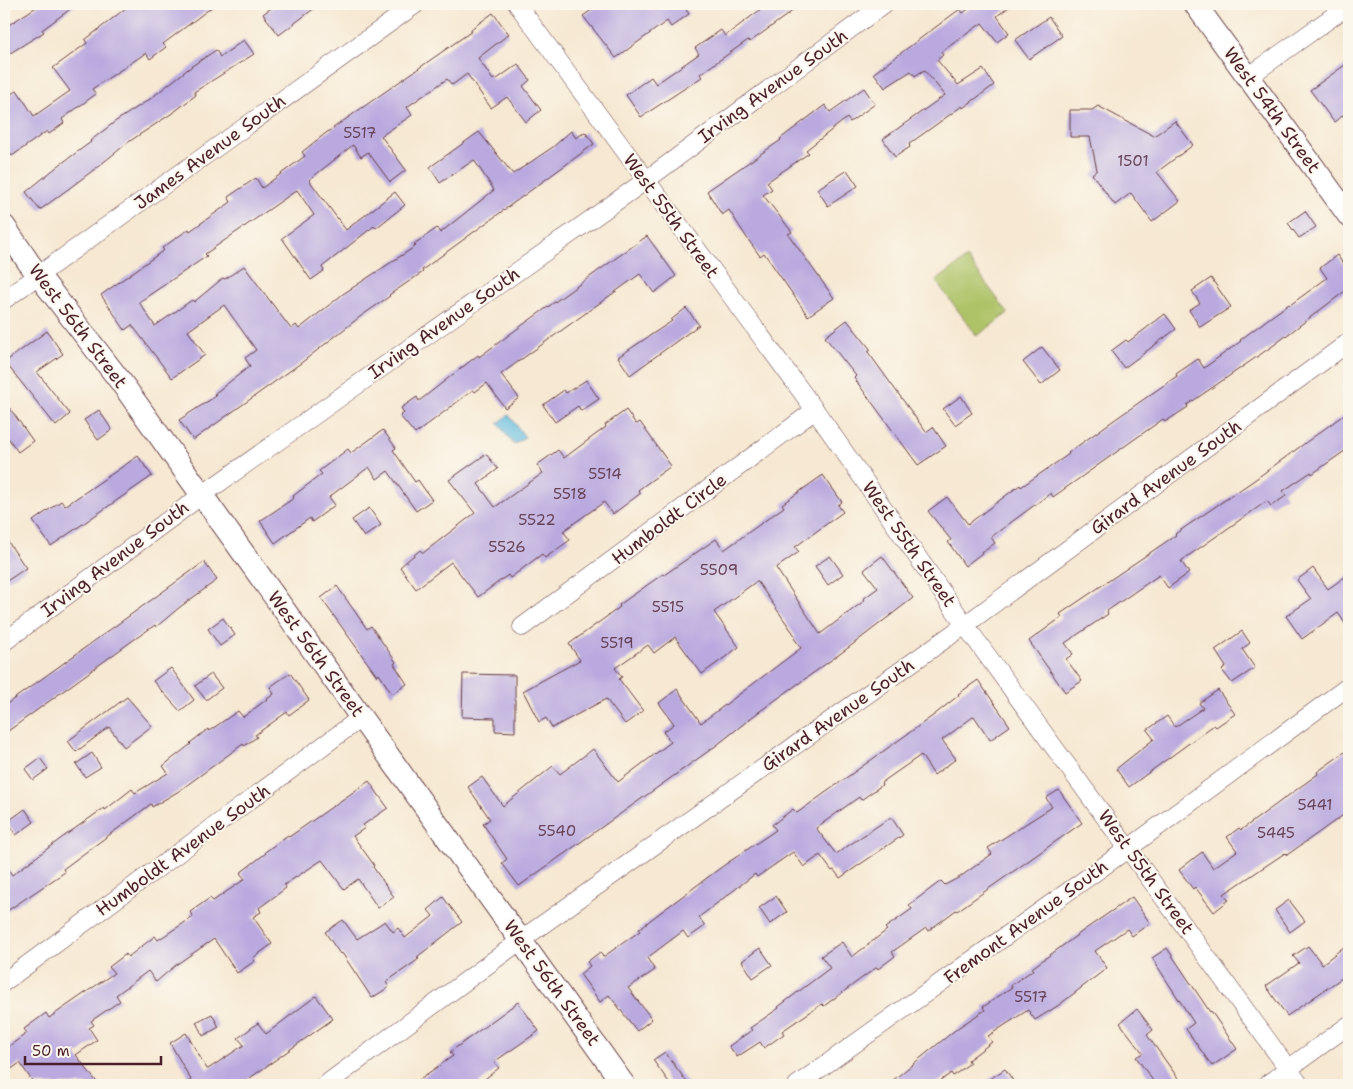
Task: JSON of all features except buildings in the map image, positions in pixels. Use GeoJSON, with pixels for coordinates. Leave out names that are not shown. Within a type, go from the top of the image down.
{"type":"FeatureCollection","features":[{"type":"Feature","properties":{"kind":"street","name":"James Avenue South"},"geometry":{"type":"LineString","coordinates":[[4,300],[416,4]]}},
{"type":"Feature","properties":{"kind":"street","name":"West 55th Street"},"geometry":{"type":"LineString","coordinates":[[516,4],[815,410],[965,625],[1300,1085]]}},
{"type":"Feature","properties":{"kind":"street","name":"Irving Avenue South"},"geometry":{"type":"LineString","coordinates":[[4,642],[202,495],[645,181],[884,4]]}},
{"type":"Feature","properties":{"kind":"street","name":"West 54th Street"},"geometry":{"type":"LineString","coordinates":[[1195,4],[1349,216]]}},
{"type":"Feature","properties":{"kind":"street"},"geometry":{"type":"LineString","coordinates":[[1248,77],[1349,5]]}},
{"type":"Feature","properties":{"kind":"street","name":"West 56th Street"},"geometry":{"type":"LineString","coordinates":[[4,226],[38,275],[121,382],[624,1085]]}},
{"type":"Feature","properties":{"kind":"street","name":"Girard Avenue South"},"geometry":{"type":"LineString","coordinates":[[325,1085],[521,940],[965,625],[1349,342]]}},
{"type":"Feature","properties":{"kind":"street","name":"Humboldt Circle"},"geometry":{"type":"LineString","coordinates":[[522,627],[815,410]]}},
{"type":"Feature","properties":{"kind":"street","name":"Fremont Avenue South"},"geometry":{"type":"LineString","coordinates":[[797,1085],[1129,848],[1349,686]]}},
{"type":"Feature","properties":{"kind":"street","name":"Humboldt Avenue South"},"geometry":{"type":"LineString","coordinates":[[4,982],[362,718]]}},
{"type":"Feature","properties":{"kind":"street"},"geometry":{"type":"LineString","coordinates":[[1266,1085],[1349,1025]]}},
{"type":"Feature","properties":{"kind":"green space"},"geometry":{"type":"Polygon","coordinates":[[[967,258],[1008,313],[977,336],[936,281],[967,258]]]}},
{"type":"Feature","properties":{"kind":"water"},"geometry":{"type":"Polygon","coordinates":[[[509,415],[525,437],[514,445],[498,423],[509,415]]]}}]}
